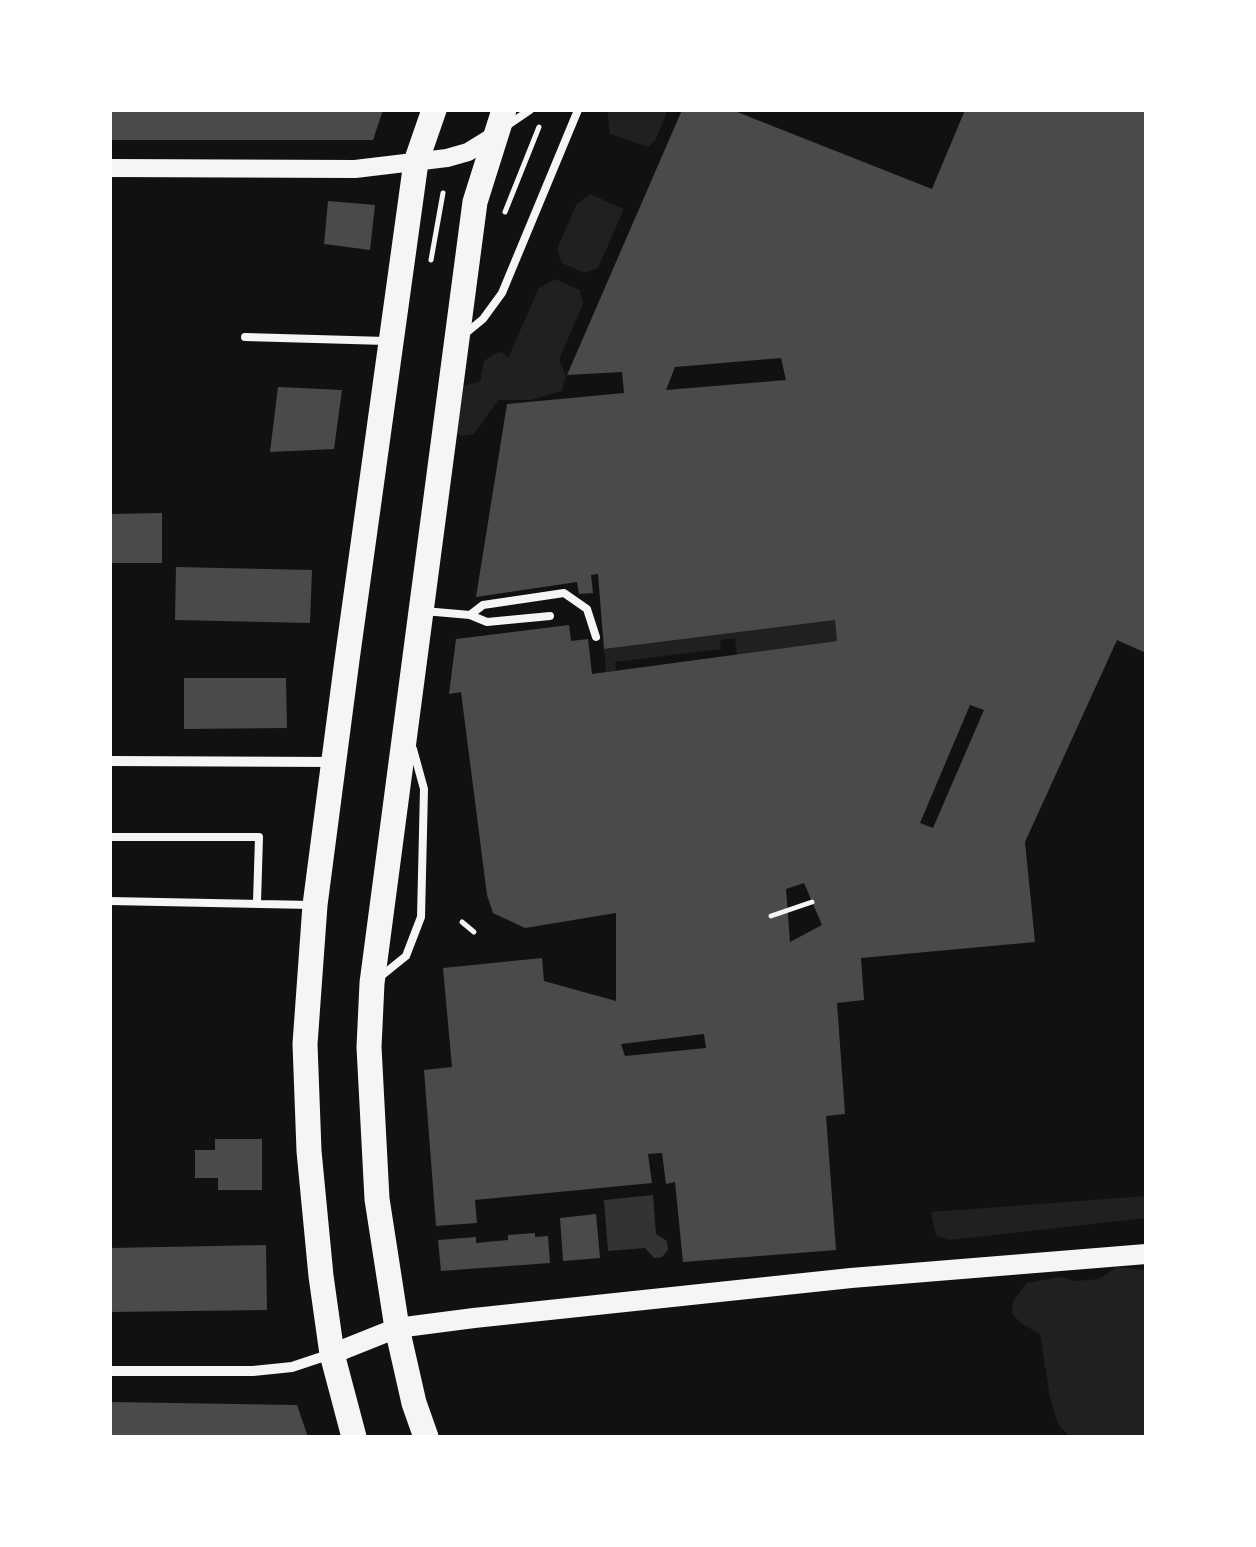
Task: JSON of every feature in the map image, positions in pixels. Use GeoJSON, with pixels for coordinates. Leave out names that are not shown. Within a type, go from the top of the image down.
{"type":"FeatureCollection","features":[{"type":"Feature","properties":{"kind":"main road"},"geometry":{"type":"LineString","coordinates":[[354,1437],[332,1354],[321,1276],[308,1133],[305,1044],[316,905],[416,162],[434,110]]}},
{"type":"Feature","properties":{"kind":"main road"},"geometry":{"type":"LineString","coordinates":[[426,1437],[397,1328],[377,1199],[370,1086],[372,983],[475,202],[504,110]]}},
{"type":"Feature","properties":{"kind":"main road"},"geometry":{"type":"LineString","coordinates":[[332,1354],[397,1328],[851,1278],[1146,1254]]}},
{"type":"Feature","properties":{"kind":"street"},"geometry":{"type":"LineString","coordinates":[[110,168],[355,169],[468,152],[494,136]]}},
{"type":"Feature","properties":{"kind":"street"},"geometry":{"type":"LineString","coordinates":[[110,761],[334,762]]}},
{"type":"Feature","properties":{"kind":"street"},"geometry":{"type":"LineString","coordinates":[[110,1372],[253,1372],[292,1367],[332,1354]]}},
{"type":"Feature","properties":{"kind":"lane"},"geometry":{"type":"LineString","coordinates":[[494,136],[530,110]]}},
{"type":"Feature","properties":{"kind":"lane"},"geometry":{"type":"LineString","coordinates":[[454,342],[483,319],[502,293],[578,110]]}},
{"type":"Feature","properties":{"kind":"lane"},"geometry":{"type":"LineString","coordinates":[[245,337],[392,341]]}},
{"type":"Feature","properties":{"kind":"lane"},"geometry":{"type":"LineString","coordinates":[[470,615],[483,605],[564,593],[587,609],[596,636]]}},
{"type":"Feature","properties":{"kind":"lane"},"geometry":{"type":"LineString","coordinates":[[419,610],[470,615],[486,622],[550,616]]}},
{"type":"Feature","properties":{"kind":"lane"},"geometry":{"type":"LineString","coordinates":[[372,983],[406,956],[421,917],[424,788],[404,726]]}},
{"type":"Feature","properties":{"kind":"lane"},"geometry":{"type":"LineString","coordinates":[[110,837],[260,837],[256,902]]}},
{"type":"Feature","properties":{"kind":"lane"},"geometry":{"type":"LineString","coordinates":[[110,901],[316,905]]}},
{"type":"Feature","properties":{"kind":"path"},"geometry":{"type":"LineString","coordinates":[[505,212],[540,127]]}},
{"type":"Feature","properties":{"kind":"path"},"geometry":{"type":"LineString","coordinates":[[772,916],[812,902]]}},
{"type":"Feature","properties":{"kind":"path"},"geometry":{"type":"LineString","coordinates":[[462,922],[474,932]]}},
{"type":"Feature","properties":{"kind":"shaded area"},"geometry":{"type":"Polygon","coordinates":[[[607,110],[668,110],[655,141],[648,147],[610,134],[607,110]]]}},
{"type":"Feature","properties":{"kind":"shaded area"},"geometry":{"type":"Polygon","coordinates":[[[590,194],[624,209],[598,268],[585,273],[562,263],[557,249],[576,205],[590,194]]]}},
{"type":"Feature","properties":{"kind":"shaded area"},"geometry":{"type":"Polygon","coordinates":[[[555,279],[580,290],[583,304],[559,360],[566,376],[562,391],[531,400],[498,400],[474,434],[462,436],[450,430],[451,388],[480,382],[484,361],[494,354],[502,352],[508,358],[539,288],[555,279]]]}},
{"type":"Feature","properties":{"kind":"shaded area"},"geometry":{"type":"Polygon","coordinates":[[[835,620],[837,641],[737,655],[735,638],[720,640],[721,649],[615,662],[616,671],[606,672],[604,649],[835,620]]]}},
{"type":"Feature","properties":{"kind":"shaded area"},"geometry":{"type":"Polygon","coordinates":[[[653,1195],[656,1234],[667,1241],[668,1250],[662,1257],[654,1258],[645,1248],[608,1251],[604,1200],[653,1195]]]}},
{"type":"Feature","properties":{"kind":"shaded area"},"geometry":{"type":"Polygon","coordinates":[[[1146,1196],[1146,1218],[948,1240],[936,1235],[931,1212],[1146,1196]]]}},
{"type":"Feature","properties":{"kind":"shaded area"},"geometry":{"type":"Polygon","coordinates":[[[1117,1267],[1146,1270],[1146,1437],[1070,1437],[1058,1424],[1050,1398],[1040,1334],[1012,1314],[1013,1301],[1027,1283],[1061,1277],[1076,1281],[1099,1279],[1117,1267]]]}},
{"type":"Feature","properties":{"kind":"building"},"geometry":{"type":"Polygon","coordinates":[[[110,110],[383,110],[373,140],[110,140],[110,110]]]}},
{"type":"Feature","properties":{"kind":"building"},"geometry":{"type":"Polygon","coordinates":[[[682,110],[732,110],[932,189],[965,110],[1146,110],[1146,653],[1117,640],[1025,842],[1035,942],[861,958],[864,1000],[837,1003],[845,1114],[826,1116],[836,1250],[683,1262],[675,1182],[666,1184],[662,1153],[648,1154],[652,1183],[475,1200],[477,1223],[436,1226],[424,1070],[452,1067],[443,968],[542,958],[544,981],[616,1001],[616,913],[525,928],[493,913],[487,895],[461,692],[449,694],[456,639],[569,625],[571,641],[588,639],[592,674],[837,641],[835,620],[604,649],[598,574],[591,575],[593,593],[579,594],[577,582],[476,597],[507,404],[624,393],[622,372],[567,375],[682,110]],[[781,358],[675,367],[666,390],[786,380],[781,358]],[[970,705],[920,823],[933,828],[984,710],[970,705]],[[804,883],[786,889],[790,942],[822,925],[804,883]],[[704,1034],[621,1044],[625,1056],[706,1048],[704,1034]]]}},
{"type":"Feature","properties":{"kind":"building"},"geometry":{"type":"Polygon","coordinates":[[[328,201],[375,205],[370,250],[324,244],[328,201]]]}},
{"type":"Feature","properties":{"kind":"building"},"geometry":{"type":"Polygon","coordinates":[[[278,387],[342,390],[334,449],[270,452],[278,387]]]}},
{"type":"Feature","properties":{"kind":"building"},"geometry":{"type":"Polygon","coordinates":[[[162,513],[162,563],[110,563],[110,514],[162,513]]]}},
{"type":"Feature","properties":{"kind":"building"},"geometry":{"type":"Polygon","coordinates":[[[176,567],[312,570],[310,623],[175,620],[176,567]]]}},
{"type":"Feature","properties":{"kind":"building"},"geometry":{"type":"Polygon","coordinates":[[[184,678],[286,678],[287,728],[184,729],[184,678]]]}},
{"type":"Feature","properties":{"kind":"building"},"geometry":{"type":"Polygon","coordinates":[[[215,1139],[262,1139],[262,1190],[218,1190],[218,1178],[195,1178],[195,1150],[215,1150],[215,1139]]]}},
{"type":"Feature","properties":{"kind":"building"},"geometry":{"type":"Polygon","coordinates":[[[596,1214],[600,1258],[563,1261],[560,1218],[596,1214]]]}},
{"type":"Feature","properties":{"kind":"building"},"geometry":{"type":"Polygon","coordinates":[[[535,1233],[535,1237],[548,1236],[550,1263],[441,1271],[438,1240],[476,1237],[476,1243],[535,1233]]]}},
{"type":"Feature","properties":{"kind":"building"},"geometry":{"type":"Polygon","coordinates":[[[266,1245],[267,1310],[110,1312],[110,1248],[266,1245]]]}},
{"type":"Feature","properties":{"kind":"building"},"geometry":{"type":"Polygon","coordinates":[[[110,1402],[297,1405],[308,1437],[110,1437],[110,1402]]]}}]}
